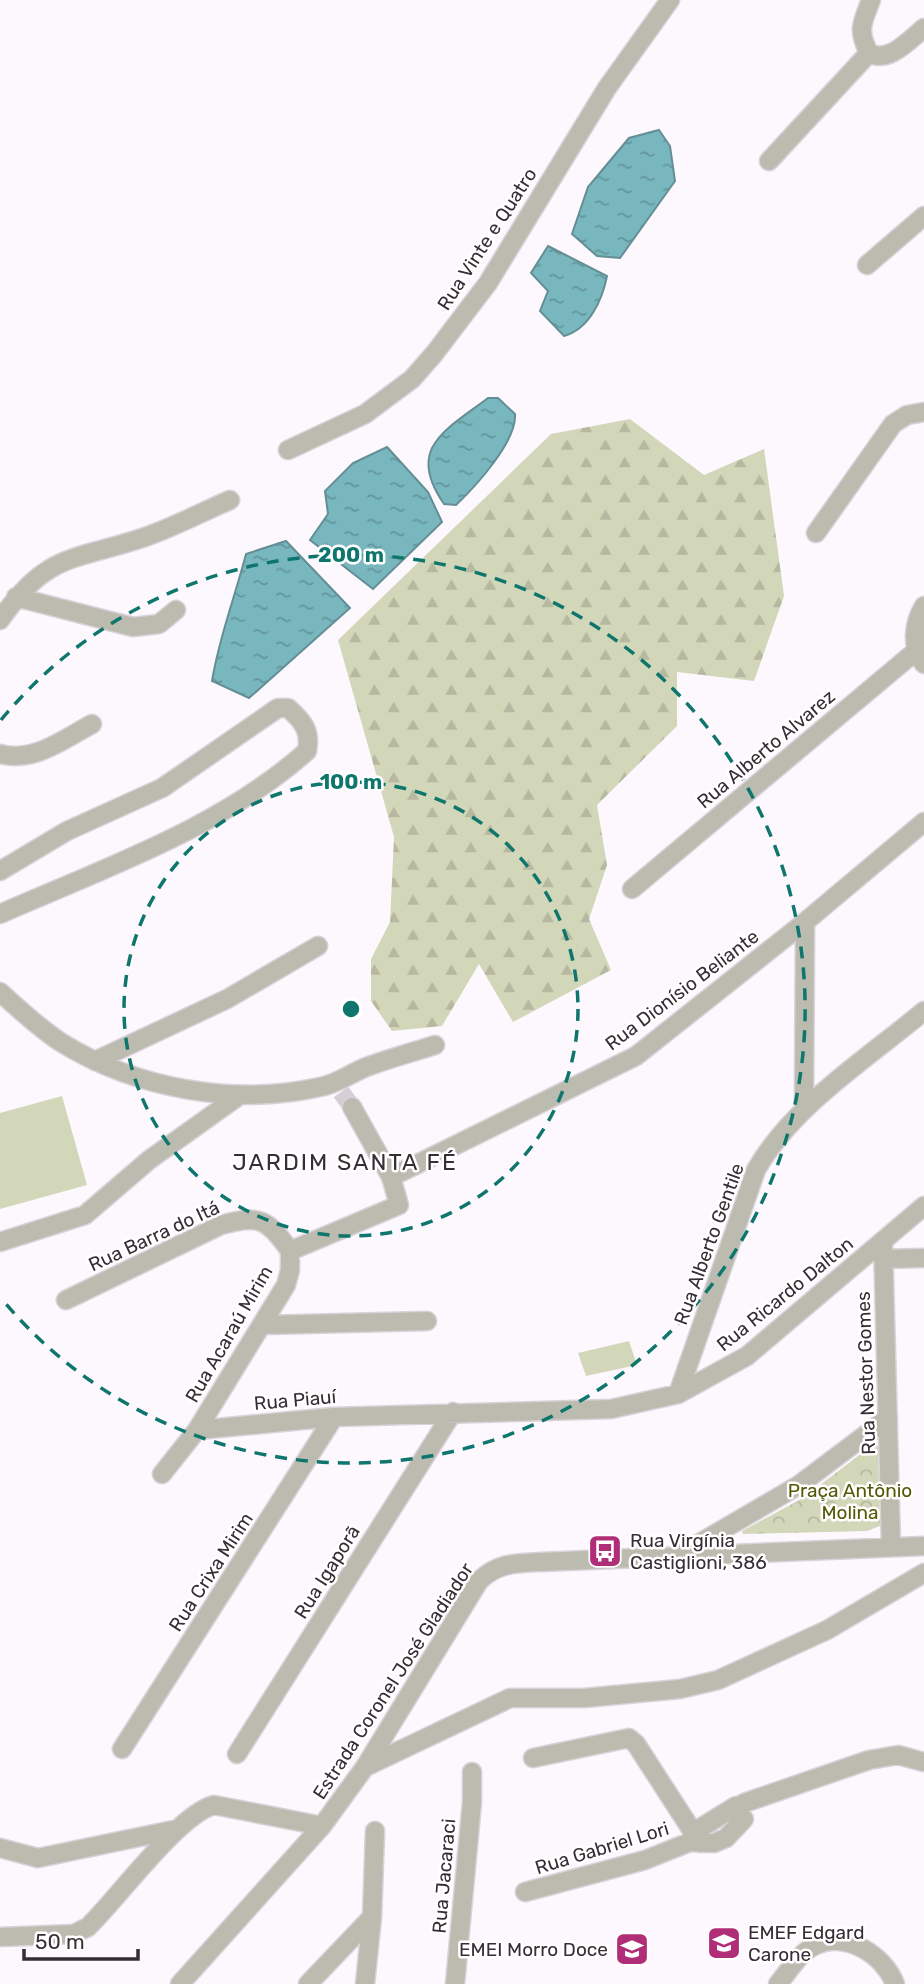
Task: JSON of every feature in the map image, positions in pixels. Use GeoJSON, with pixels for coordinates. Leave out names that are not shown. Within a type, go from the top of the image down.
{"type":"FeatureCollection","features":[{"type":"Feature","properties":{"kind":"street","name":"Rua Vinte e Quatro"},"geometry":{"type":"LineString","coordinates":[[288,450],[365,414],[412,379],[434,354],[507,254],[607,89],[670,0]]}},
{"type":"Feature","properties":{"kind":"street"},"geometry":{"type":"LineString","coordinates":[[871,0],[862,22],[861,37],[869,53],[877,57],[890,55],[924,28]]}},
{"type":"Feature","properties":{"kind":"street"},"geometry":{"type":"LineString","coordinates":[[769,161],[869,53]]}},
{"type":"Feature","properties":{"kind":"street"},"geometry":{"type":"LineString","coordinates":[[867,265],[924,216]]}},
{"type":"Feature","properties":{"kind":"street"},"geometry":{"type":"LineString","coordinates":[[816,533],[893,424],[906,415],[924,412]]}},
{"type":"Feature","properties":{"kind":"street"},"geometry":{"type":"LineString","coordinates":[[0,620],[16,597],[36,578],[68,557],[144,537],[230,500]]}},
{"type":"Feature","properties":{"kind":"street"},"geometry":{"type":"LineString","coordinates":[[16,597],[133,627],[159,624],[176,610]]}},
{"type":"Feature","properties":{"kind":"street"},"geometry":{"type":"LineString","coordinates":[[920,658],[917,622],[924,606]]}},
{"type":"Feature","properties":{"kind":"street","name":"Rua Alberto Alvarez"},"geometry":{"type":"LineString","coordinates":[[632,889],[920,658]]}},
{"type":"Feature","properties":{"kind":"street"},"geometry":{"type":"LineString","coordinates":[[0,871],[67,831],[162,788],[278,708],[288,708],[302,719],[310,737],[307,751],[289,767],[205,820],[0,914]]}},
{"type":"Feature","properties":{"kind":"street"},"geometry":{"type":"LineString","coordinates":[[0,754],[21,757],[35,754],[92,724]]}},
{"type":"Feature","properties":{"kind":"street","name":"Rua Dionísio Beliante"},"geometry":{"type":"LineString","coordinates":[[391,1177],[636,1056],[805,922],[924,822]]}},
{"type":"Feature","properties":{"kind":"street"},"geometry":{"type":"LineString","coordinates":[[804,1110],[805,922]]}},
{"type":"Feature","properties":{"kind":"street"},"geometry":{"type":"LineString","coordinates":[[95,1062],[227,999],[318,946]]}},
{"type":"Feature","properties":{"kind":"street"},"geometry":{"type":"LineString","coordinates":[[0,992],[60,1042],[95,1062],[138,1078],[209,1092],[240,1095],[338,1088],[369,1066],[435,1045]]}},
{"type":"Feature","properties":{"kind":"street","name":"Rua Alberto Gentile"},"geometry":{"type":"LineString","coordinates":[[678,1394],[756,1170],[771,1144],[804,1110],[924,1011]]}},
{"type":"Feature","properties":{"kind":"street"},"geometry":{"type":"LineString","coordinates":[[0,1242],[85,1215],[149,1160],[240,1095]]}},
{"type":"Feature","properties":{"kind":"street"},"geometry":{"type":"LineString","coordinates":[[352,1107],[391,1177]]}},
{"type":"Feature","properties":{"kind":"street","name":"Rua Acaraú Mirim"},"geometry":{"type":"LineString","coordinates":[[197,1430],[286,1285],[290,1270],[290,1251],[400,1205],[391,1177]]}},
{"type":"Feature","properties":{"kind":"street","name":"Rua Ricardo Dalton"},"geometry":{"type":"LineString","coordinates":[[453,1412],[611,1409],[678,1394],[747,1356],[883,1250],[924,1206]]}},
{"type":"Feature","properties":{"kind":"street","name":"Rua Barra do Itá"},"geometry":{"type":"LineString","coordinates":[[66,1300],[221,1225],[242,1219],[259,1219],[275,1229],[290,1251]]}},
{"type":"Feature","properties":{"kind":"street"},"geometry":{"type":"LineString","coordinates":[[883,1250],[924,1258]]}},
{"type":"Feature","properties":{"kind":"street","name":"Rua Nestor Gomes"},"geometry":{"type":"LineString","coordinates":[[883,1250],[891,1546]]}},
{"type":"Feature","properties":{"kind":"street"},"geometry":{"type":"LineString","coordinates":[[263,1325],[427,1321]]}},
{"type":"Feature","properties":{"kind":"street","name":"Rua Piauí"},"geometry":{"type":"LineString","coordinates":[[197,1430],[334,1417],[453,1412]]}},
{"type":"Feature","properties":{"kind":"street","name":"Rua Igaporã"},"geometry":{"type":"LineString","coordinates":[[237,1754],[453,1412]]}},
{"type":"Feature","properties":{"kind":"street","name":"Rua Crixa Mirim"},"geometry":{"type":"LineString","coordinates":[[122,1749],[334,1417]]}},
{"type":"Feature","properties":{"kind":"street"},"geometry":{"type":"LineString","coordinates":[[678,1556],[799,1485],[888,1418]]}},
{"type":"Feature","properties":{"kind":"street"},"geometry":{"type":"LineString","coordinates":[[162,1474],[197,1430]]}},
{"type":"Feature","properties":{"kind":"street","name":"Estrada Coronel José Gladiador"},"geometry":{"type":"LineString","coordinates":[[180,1984],[321,1826],[365,1766],[479,1581],[490,1570],[504,1564],[924,1546]]}},
{"type":"Feature","properties":{"kind":"street"},"geometry":{"type":"LineString","coordinates":[[365,1766],[510,1698],[584,1698],[680,1689],[718,1680],[827,1630],[924,1573]]}},
{"type":"Feature","properties":{"kind":"street"},"geometry":{"type":"LineString","coordinates":[[533,1758],[629,1738],[636,1744],[695,1839]]}},
{"type":"Feature","properties":{"kind":"street","name":"Rua Gabriel Lori"},"geometry":{"type":"LineString","coordinates":[[525,1892],[618,1868],[695,1839],[747,1808],[869,1760],[898,1755],[924,1762]]}},
{"type":"Feature","properties":{"kind":"street","name":"Rua Jacaraci"},"geometry":{"type":"LineString","coordinates":[[455,1984],[472,1801],[472,1772]]}},
{"type":"Feature","properties":{"kind":"street"},"geometry":{"type":"LineString","coordinates":[[0,1937],[75,1934],[88,1927],[178,1829],[201,1808],[214,1805],[321,1826]]}},
{"type":"Feature","properties":{"kind":"street"},"geometry":{"type":"LineString","coordinates":[[0,1848],[38,1858],[178,1829]]}},
{"type":"Feature","properties":{"kind":"street"},"geometry":{"type":"LineString","coordinates":[[365,1984],[372,1917],[374,1831]]}},
{"type":"Feature","properties":{"kind":"street"},"geometry":{"type":"LineString","coordinates":[[309,1984],[372,1917]]}},
{"type":"Feature","properties":{"kind":"street"},"geometry":{"type":"LineString","coordinates":[[778,1984],[803,1954],[815,1945],[842,1941],[873,1956],[890,1972],[895,1984]]}},
{"type":"Feature","properties":{"kind":"green space"},"geometry":{"type":"Polygon","coordinates":[[[630,419],[704,475],[764,449],[784,596],[754,681],[677,672],[677,726],[597,805],[607,865],[589,919],[611,970],[513,1022],[479,964],[442,1026],[392,1031],[371,1001],[371,959],[390,922],[394,837],[338,640],[551,434],[630,419]]]}},
{"type":"Feature","properties":{"kind":"green space"},"geometry":{"type":"Polygon","coordinates":[[[62,1096],[87,1185],[0,1209],[0,1113],[62,1096]]]}},
{"type":"Feature","properties":{"kind":"green space"},"geometry":{"type":"Polygon","coordinates":[[[629,1341],[637,1365],[586,1376],[578,1353],[629,1341]]]}},
{"type":"Feature","properties":{"kind":"green space","name":"Praça Antônio Molina"},"geometry":{"type":"Polygon","coordinates":[[[875,1443],[878,1446],[880,1526],[867,1531],[743,1534],[742,1531],[803,1498],[875,1443]]]}},
{"type":"Feature","properties":{"kind":"water"},"geometry":{"type":"Polygon","coordinates":[[[659,130],[670,146],[675,181],[620,258],[597,256],[572,234],[588,187],[629,138],[659,130]]]}},
{"type":"Feature","properties":{"kind":"water"},"geometry":{"type":"Polygon","coordinates":[[[548,246],[607,276],[593,313],[581,327],[564,336],[540,311],[548,291],[531,273],[548,246]]]}},
{"type":"Feature","properties":{"kind":"water"},"geometry":{"type":"Polygon","coordinates":[[[488,398],[498,398],[515,414],[514,425],[502,450],[484,475],[456,505],[444,504],[433,485],[429,468],[430,454],[445,431],[488,398]]]}},
{"type":"Feature","properties":{"kind":"water"},"geometry":{"type":"Polygon","coordinates":[[[387,447],[428,492],[442,522],[373,589],[310,540],[328,514],[325,491],[353,463],[387,447]]]}},
{"type":"Feature","properties":{"kind":"water"},"geometry":{"type":"Polygon","coordinates":[[[286,541],[350,608],[249,698],[212,681],[219,649],[246,554],[286,541]]]}},
{"type":"Feature","properties":{"kind":"tunnel"},"geometry":{"type":"LineString","coordinates":[[341,1092],[352,1107]]}},
{"type":"Feature","properties":{"kind":"place","name":"Rua Virgínia Castiglioni, 386"},"geometry":{"type":"Point","coordinates":[605,1551]}},
{"type":"Feature","properties":{"kind":"place","name":"EMEF Edgard Carone"},"geometry":{"type":"Point","coordinates":[724,1943]}},
{"type":"Feature","properties":{"kind":"place","name":"EMEI Morro Doce"},"geometry":{"type":"Point","coordinates":[632,1949]}},
{"type":"Feature","properties":{"kind":"district","name":"JARDIM SANTA FÉ"},"geometry":{"type":"Point","coordinates":[345,1162]}}]}
